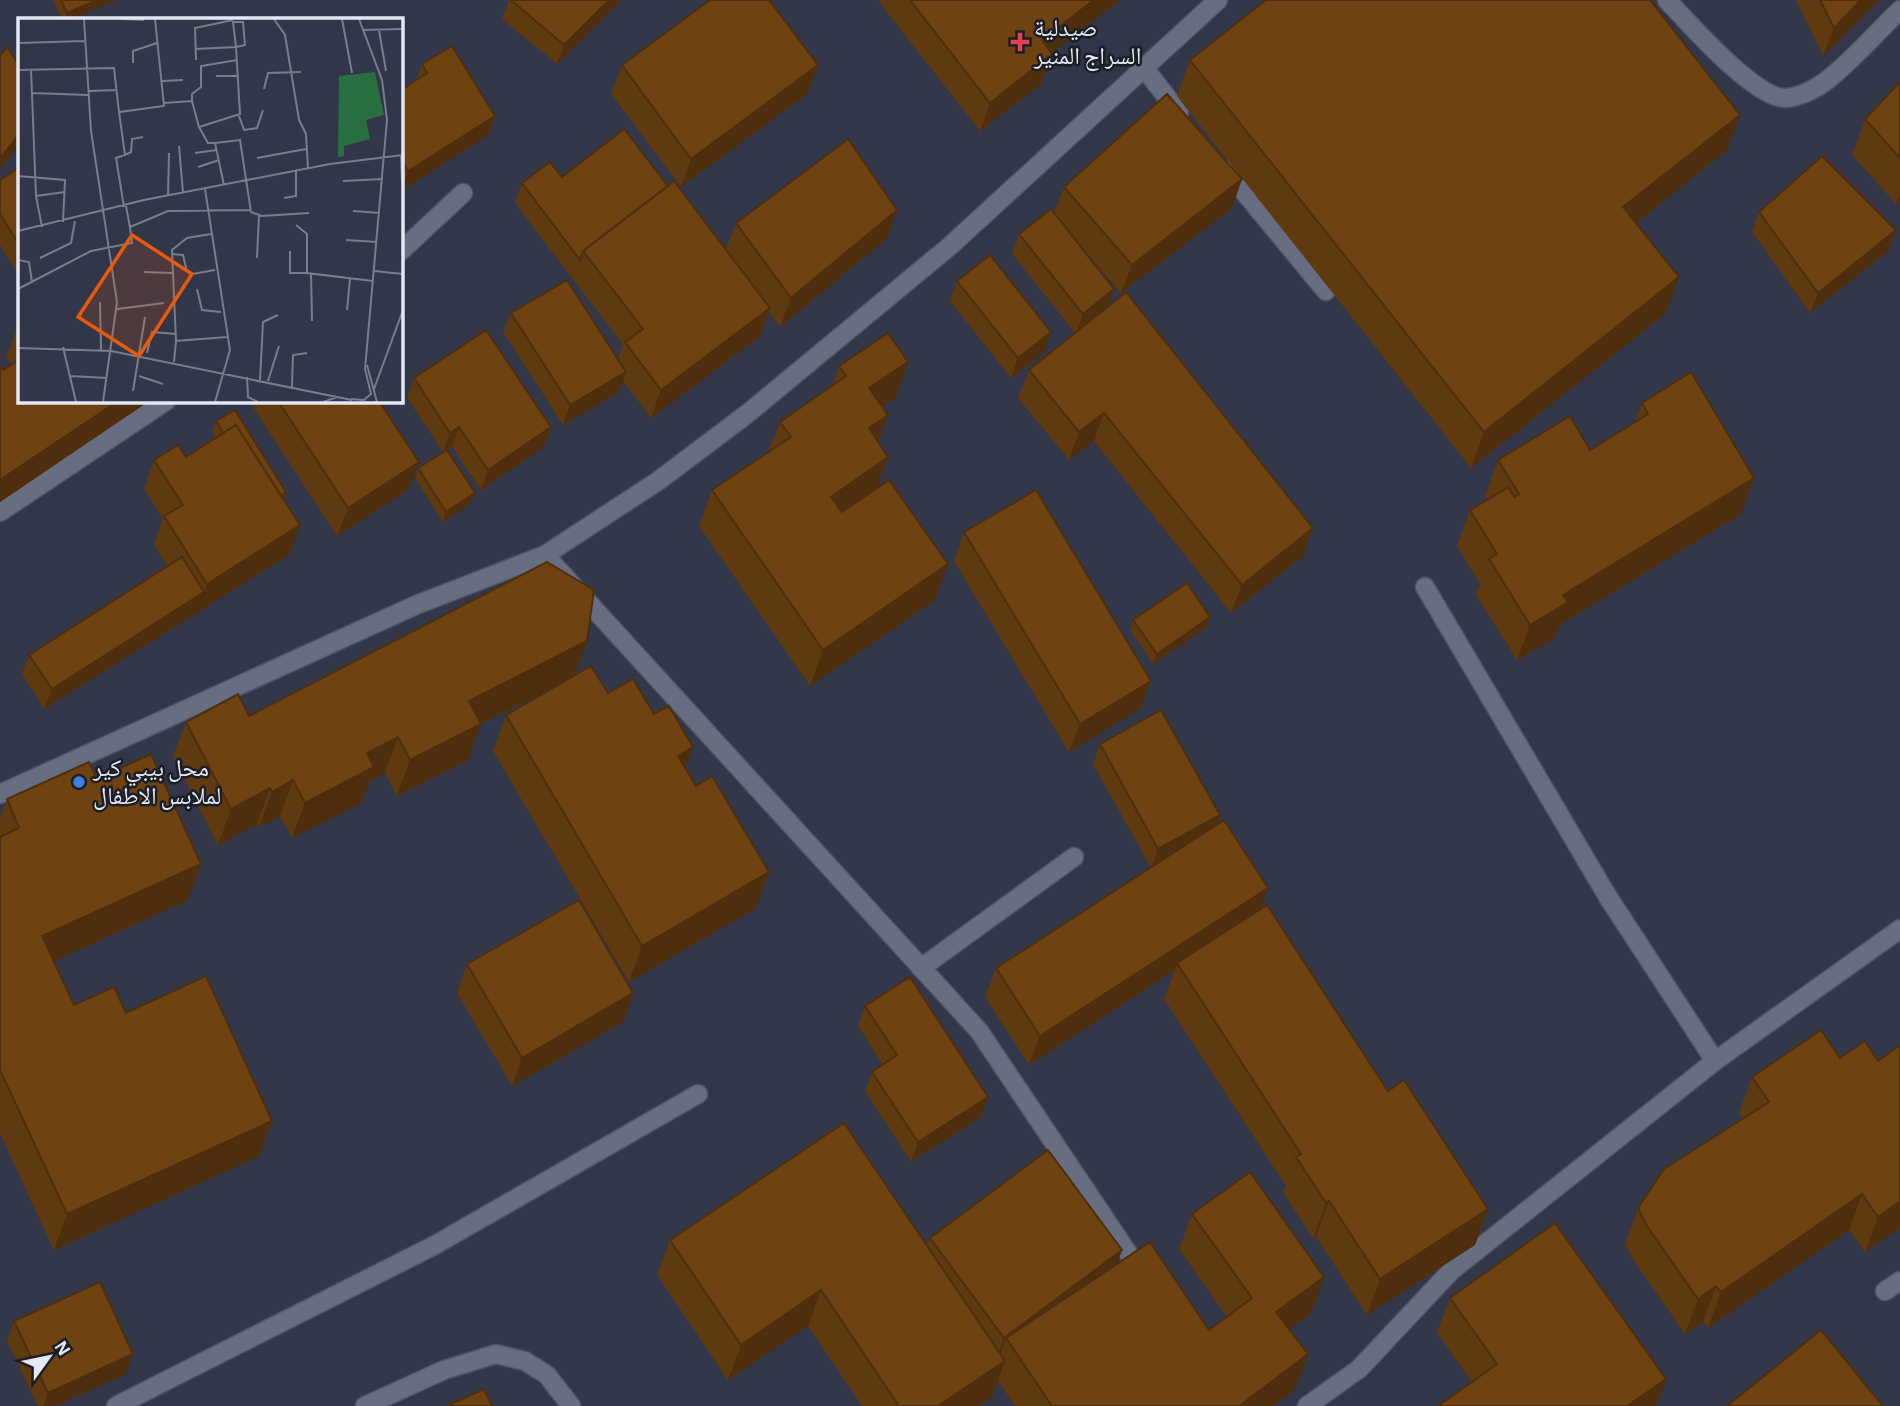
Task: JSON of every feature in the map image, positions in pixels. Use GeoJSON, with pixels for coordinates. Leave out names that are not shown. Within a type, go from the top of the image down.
{"type":"FeatureCollection","features":[{"type":"Feature","properties":{"kind":"street"},"geometry":{"type":"LineString","coordinates":[[0,793],[416,605],[545,555],[658,481],[747,414],[950,246],[1218,0]]}},
{"type":"Feature","properties":{"kind":"street"},"geometry":{"type":"LineString","coordinates":[[1667,0],[1749,83],[1784,98],[1801,94],[1825,82],[1900,10]]}},
{"type":"Feature","properties":{"kind":"street"},"geometry":{"type":"LineString","coordinates":[[1145,69],[1187,123]]}},
{"type":"Feature","properties":{"kind":"street"},"geometry":{"type":"LineString","coordinates":[[1213,153],[1326,291]]}},
{"type":"Feature","properties":{"kind":"street"},"geometry":{"type":"LineString","coordinates":[[402,250],[463,193]]}},
{"type":"Feature","properties":{"kind":"street"},"geometry":{"type":"LineString","coordinates":[[0,512],[165,402]]}},
{"type":"Feature","properties":{"kind":"street"},"geometry":{"type":"LineString","coordinates":[[545,555],[979,1031],[1130,1256]]}},
{"type":"Feature","properties":{"kind":"street"},"geometry":{"type":"LineString","coordinates":[[1425,587],[1608,897],[1715,1061]]}},
{"type":"Feature","properties":{"kind":"street"},"geometry":{"type":"LineString","coordinates":[[921,968],[1074,857]]}},
{"type":"Feature","properties":{"kind":"street"},"geometry":{"type":"LineString","coordinates":[[1307,1406],[1359,1369],[1451,1271],[1715,1061],[1900,929]]}},
{"type":"Feature","properties":{"kind":"street"},"geometry":{"type":"LineString","coordinates":[[116,1406],[435,1245],[698,1094]]}},
{"type":"Feature","properties":{"kind":"street"},"geometry":{"type":"LineString","coordinates":[[365,1406],[444,1370],[496,1354],[525,1361],[547,1375],[571,1406]]}},
{"type":"Feature","properties":{"kind":"building"},"geometry":{"type":"Polygon","coordinates":[[[61,0],[97,0],[67,13],[61,0]]]}},
{"type":"Feature","properties":{"kind":"building"},"geometry":{"type":"Polygon","coordinates":[[[511,0],[609,0],[564,45],[511,0]]]}},
{"type":"Feature","properties":{"kind":"building"},"geometry":{"type":"Polygon","coordinates":[[[710,0],[769,0],[818,65],[691,159],[622,65],[710,0]]]}},
{"type":"Feature","properties":{"kind":"building"},"geometry":{"type":"Polygon","coordinates":[[[910,0],[1094,0],[1042,40],[1052,54],[990,103],[910,0]]]}},
{"type":"Feature","properties":{"kind":"building"},"geometry":{"type":"Polygon","coordinates":[[[1266,0],[1650,0],[1740,115],[1623,207],[1679,277],[1484,432],[1190,60],[1266,0]]]}},
{"type":"Feature","properties":{"kind":"building"},"geometry":{"type":"Polygon","coordinates":[[[1820,0],[1861,0],[1834,28],[1820,0]]]}},
{"type":"Feature","properties":{"kind":"building"},"geometry":{"type":"Polygon","coordinates":[[[452,46],[495,116],[408,171],[402,161],[402,89],[427,73],[422,64],[452,46]]]}},
{"type":"Feature","properties":{"kind":"building"},"geometry":{"type":"Polygon","coordinates":[[[7,47],[18,64],[18,136],[0,158],[0,56],[7,47]]]}},
{"type":"Feature","properties":{"kind":"building"},"geometry":{"type":"Polygon","coordinates":[[[1900,82],[1900,158],[1865,119],[1900,82]]]}},
{"type":"Feature","properties":{"kind":"building"},"geometry":{"type":"Polygon","coordinates":[[[1167,94],[1242,179],[1132,265],[1064,187],[1167,94]]]}},
{"type":"Feature","properties":{"kind":"building"},"geometry":{"type":"Polygon","coordinates":[[[624,129],[668,186],[583,251],[580,260],[522,183],[550,162],[562,177],[624,129]]]}},
{"type":"Feature","properties":{"kind":"building"},"geometry":{"type":"Polygon","coordinates":[[[848,139],[897,210],[791,298],[736,223],[848,139]]]}},
{"type":"Feature","properties":{"kind":"building"},"geometry":{"type":"Polygon","coordinates":[[[1822,156],[1896,230],[1818,293],[1759,212],[1822,156]]]}},
{"type":"Feature","properties":{"kind":"building"},"geometry":{"type":"Polygon","coordinates":[[[18,169],[18,242],[0,214],[0,180],[18,169]]]}},
{"type":"Feature","properties":{"kind":"building"},"geometry":{"type":"Polygon","coordinates":[[[674,181],[770,308],[661,390],[625,342],[643,329],[583,251],[674,181]]]}},
{"type":"Feature","properties":{"kind":"building"},"geometry":{"type":"Polygon","coordinates":[[[1051,209],[1114,289],[1083,314],[1019,234],[1051,209]]]}},
{"type":"Feature","properties":{"kind":"building"},"geometry":{"type":"Polygon","coordinates":[[[990,255],[1051,332],[1018,358],[957,281],[990,255]]]}},
{"type":"Feature","properties":{"kind":"building"},"geometry":{"type":"Polygon","coordinates":[[[567,280],[626,372],[570,405],[511,313],[567,280]]]}},
{"type":"Feature","properties":{"kind":"building"},"geometry":{"type":"Polygon","coordinates":[[[1126,292],[1313,528],[1242,585],[1104,413],[1079,432],[1029,370],[1126,292]]]}},
{"type":"Feature","properties":{"kind":"building"},"geometry":{"type":"Polygon","coordinates":[[[486,330],[551,427],[488,470],[459,427],[450,433],[414,378],[486,330]]]}},
{"type":"Feature","properties":{"kind":"building"},"geometry":{"type":"Polygon","coordinates":[[[888,333],[908,362],[869,388],[888,415],[869,428],[888,457],[831,497],[842,512],[889,480],[948,564],[823,650],[712,490],[791,437],[780,422],[846,376],[839,366],[888,333]]]}},
{"type":"Feature","properties":{"kind":"building"},"geometry":{"type":"Polygon","coordinates":[[[18,361],[18,402],[117,402],[0,480],[0,366],[3,370],[18,361]]]}},
{"type":"Feature","properties":{"kind":"building"},"geometry":{"type":"Polygon","coordinates":[[[1691,372],[1754,478],[1563,595],[1568,602],[1530,625],[1489,559],[1497,554],[1470,510],[1509,487],[1514,497],[1519,494],[1498,460],[1570,416],[1590,450],[1648,414],[1642,403],[1691,372]]]}},
{"type":"Feature","properties":{"kind":"building"},"geometry":{"type":"Polygon","coordinates":[[[279,402],[380,402],[419,462],[348,508],[279,402]]]}},
{"type":"Feature","properties":{"kind":"building"},"geometry":{"type":"Polygon","coordinates":[[[235,410],[286,492],[281,496],[236,425],[223,433],[216,421],[235,410]]]}},
{"type":"Feature","properties":{"kind":"building"},"geometry":{"type":"Polygon","coordinates":[[[236,425],[300,525],[207,584],[164,516],[183,505],[154,460],[178,445],[186,457],[236,425]]]}},
{"type":"Feature","properties":{"kind":"building"},"geometry":{"type":"Polygon","coordinates":[[[447,450],[475,493],[446,512],[418,468],[447,450]]]}},
{"type":"Feature","properties":{"kind":"building"},"geometry":{"type":"Polygon","coordinates":[[[1036,490],[1151,681],[1080,724],[964,532],[1036,490]]]}},
{"type":"Feature","properties":{"kind":"building"},"geometry":{"type":"Polygon","coordinates":[[[182,557],[204,592],[52,689],[29,655],[182,557]]]}},
{"type":"Feature","properties":{"kind":"building"},"geometry":{"type":"Polygon","coordinates":[[[547,562],[594,590],[587,641],[469,701],[481,724],[410,760],[398,737],[367,753],[374,767],[305,803],[293,780],[272,792],[270,788],[231,809],[186,722],[238,694],[249,716],[547,562]]]}},
{"type":"Feature","properties":{"kind":"building"},"geometry":{"type":"Polygon","coordinates":[[[1187,583],[1210,617],[1157,654],[1133,620],[1187,583]]]}},
{"type":"Feature","properties":{"kind":"building"},"geometry":{"type":"Polygon","coordinates":[[[591,666],[608,693],[633,679],[654,714],[669,706],[693,747],[678,756],[696,786],[712,776],[769,872],[642,946],[506,715],[591,666]]]}},
{"type":"Feature","properties":{"kind":"building"},"geometry":{"type":"Polygon","coordinates":[[[1161,710],[1220,815],[1158,849],[1100,744],[1161,710]]]}},
{"type":"Feature","properties":{"kind":"building"},"geometry":{"type":"Polygon","coordinates":[[[151,754],[201,864],[42,936],[74,1005],[114,987],[126,1013],[206,976],[272,1121],[67,1214],[0,1070],[0,837],[19,828],[7,799],[89,762],[97,779],[151,754]]]}},
{"type":"Feature","properties":{"kind":"building"},"geometry":{"type":"Polygon","coordinates":[[[1224,820],[1268,888],[1040,1036],[996,968],[1224,820]]]}},
{"type":"Feature","properties":{"kind":"building"},"geometry":{"type":"Polygon","coordinates":[[[579,900],[633,993],[522,1058],[467,964],[579,900]]]}},
{"type":"Feature","properties":{"kind":"building"},"geometry":{"type":"Polygon","coordinates":[[[1267,905],[1388,1091],[1404,1080],[1488,1209],[1380,1279],[1329,1201],[1326,1203],[1296,1157],[1301,1154],[1177,963],[1267,905]]]}},
{"type":"Feature","properties":{"kind":"building"},"geometry":{"type":"Polygon","coordinates":[[[910,977],[988,1097],[918,1142],[872,1072],[897,1055],[865,1006],[910,977]]]}},
{"type":"Feature","properties":{"kind":"building"},"geometry":{"type":"Polygon","coordinates":[[[1821,1030],[1840,1058],[1865,1041],[1878,1061],[1900,1045],[1900,1201],[1878,1217],[1862,1194],[1721,1292],[1716,1286],[1698,1299],[1645,1223],[1638,1208],[1664,1169],[1769,1102],[1752,1077],[1821,1030]]]}},
{"type":"Feature","properties":{"kind":"building"},"geometry":{"type":"Polygon","coordinates":[[[844,1123],[1005,1361],[938,1406],[899,1406],[821,1290],[741,1345],[670,1240],[844,1123]]]}},
{"type":"Feature","properties":{"kind":"building"},"geometry":{"type":"Polygon","coordinates":[[[1048,1150],[1122,1250],[1004,1338],[930,1238],[1048,1150]]]}},
{"type":"Feature","properties":{"kind":"building"},"geometry":{"type":"Polygon","coordinates":[[[1250,1172],[1324,1277],[1276,1312],[1308,1354],[1239,1406],[1052,1406],[1006,1338],[1150,1242],[1209,1330],[1252,1298],[1192,1214],[1250,1172]]]}},
{"type":"Feature","properties":{"kind":"building"},"geometry":{"type":"Polygon","coordinates":[[[1555,1223],[1666,1379],[1627,1406],[1438,1406],[1497,1364],[1450,1298],[1555,1223]]]}},
{"type":"Feature","properties":{"kind":"building"},"geometry":{"type":"Polygon","coordinates":[[[100,1282],[133,1354],[48,1393],[14,1321],[100,1282]]]}},
{"type":"Feature","properties":{"kind":"building"},"geometry":{"type":"Polygon","coordinates":[[[1821,1330],[1883,1406],[1727,1406],[1821,1330]]]}},
{"type":"Feature","properties":{"kind":"building"},"geometry":{"type":"Polygon","coordinates":[[[484,1389],[492,1406],[447,1406],[484,1389]]]}},
{"type":"Feature","properties":{"kind":"place","name":"صيدلية السراج المنير"},"geometry":{"type":"Point","coordinates":[1020,42]}},
{"type":"Feature","properties":{"kind":"place","name":"محل بيبي كير لملابس الاطفال"},"geometry":{"type":"Point","coordinates":[79,782]}}]}
